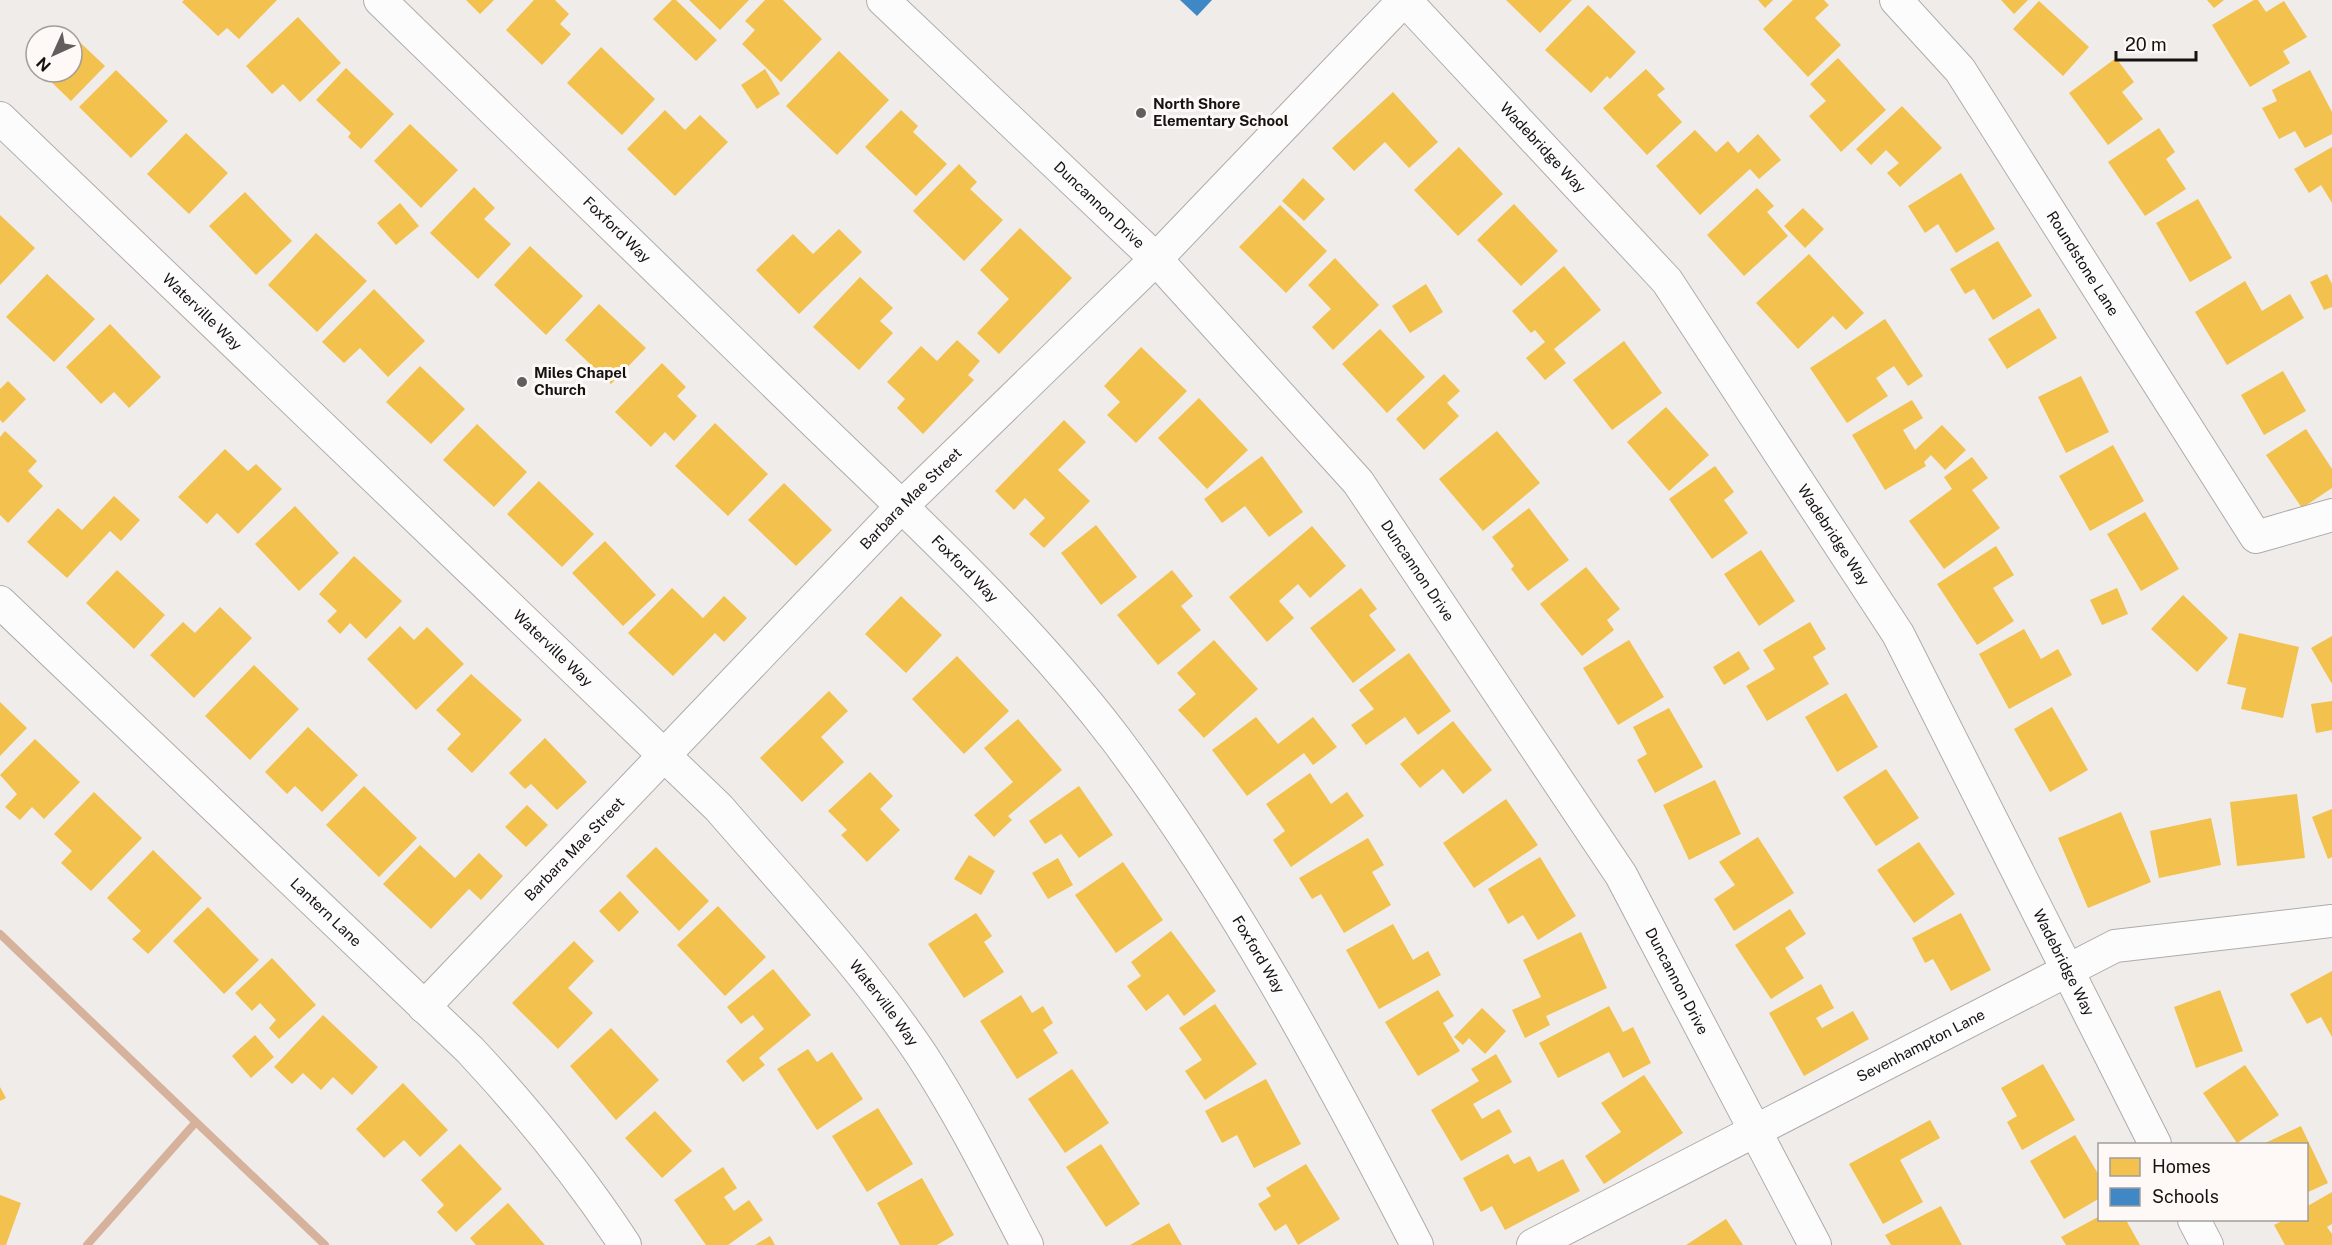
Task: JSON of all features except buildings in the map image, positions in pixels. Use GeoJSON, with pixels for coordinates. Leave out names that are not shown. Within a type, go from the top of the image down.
{"type":"FeatureCollection","features":[{"type":"Feature","properties":{"kind":"street","name":"Foxford Way"},"geometry":{"type":"LineString","coordinates":[[380,0],[902,507],[1043,650],[1113,737],[1178,825],[1241,924],[1417,1245]]}},
{"type":"Feature","properties":{"kind":"street","name":"Duncannon Drive"},"geometry":{"type":"LineString","coordinates":[[883,0],[1156,259],[1358,482],[1622,875],[1815,1245]]}},
{"type":"Feature","properties":{"kind":"street","name":"Barbara Mae Street"},"geometry":{"type":"LineString","coordinates":[[424,1007],[902,507],[1156,259],[1404,0]]}},
{"type":"Feature","properties":{"kind":"street","name":"Wadebridge Way"},"geometry":{"type":"LineString","coordinates":[[1404,0],[1667,281],[1898,634],[2154,1143]]}},
{"type":"Feature","properties":{"kind":"street","name":"Roundstone Lane"},"geometry":{"type":"LineString","coordinates":[[1896,0],[1960,70],[2256,537],[2332,515]]}},
{"type":"Feature","properties":{"kind":"street","name":"Waterville Way"},"geometry":{"type":"LineString","coordinates":[[0,118],[718,808],[875,992],[920,1053],[961,1118],[1027,1245]]}},
{"type":"Feature","properties":{"kind":"street","name":"Lantern Lane"},"geometry":{"type":"LineString","coordinates":[[0,602],[424,1007],[524,1108],[598,1204],[625,1245]]}},
{"type":"Feature","properties":{"kind":"street","name":"Sevenhampton Lane"},"geometry":{"type":"LineString","coordinates":[[1533,1245],[2115,946],[2332,921]]}},
{"type":"Feature","properties":{"kind":"street"},"geometry":{"type":"LineString","coordinates":[[2195,1221],[2207,1245]]}},
{"type":"Feature","properties":{"kind":"waterway"},"geometry":{"type":"LineString","coordinates":[[0,934],[196,1122],[87,1245]]}},
{"type":"Feature","properties":{"kind":"waterway"},"geometry":{"type":"LineString","coordinates":[[196,1122],[325,1245]]}},
{"type":"Feature","properties":{"kind":"place","name":"North Shore Elementary School"},"geometry":{"type":"Point","coordinates":[1141,113]}},
{"type":"Feature","properties":{"kind":"place","name":"Miles Chapel Church"},"geometry":{"type":"Point","coordinates":[522,382]}}]}
